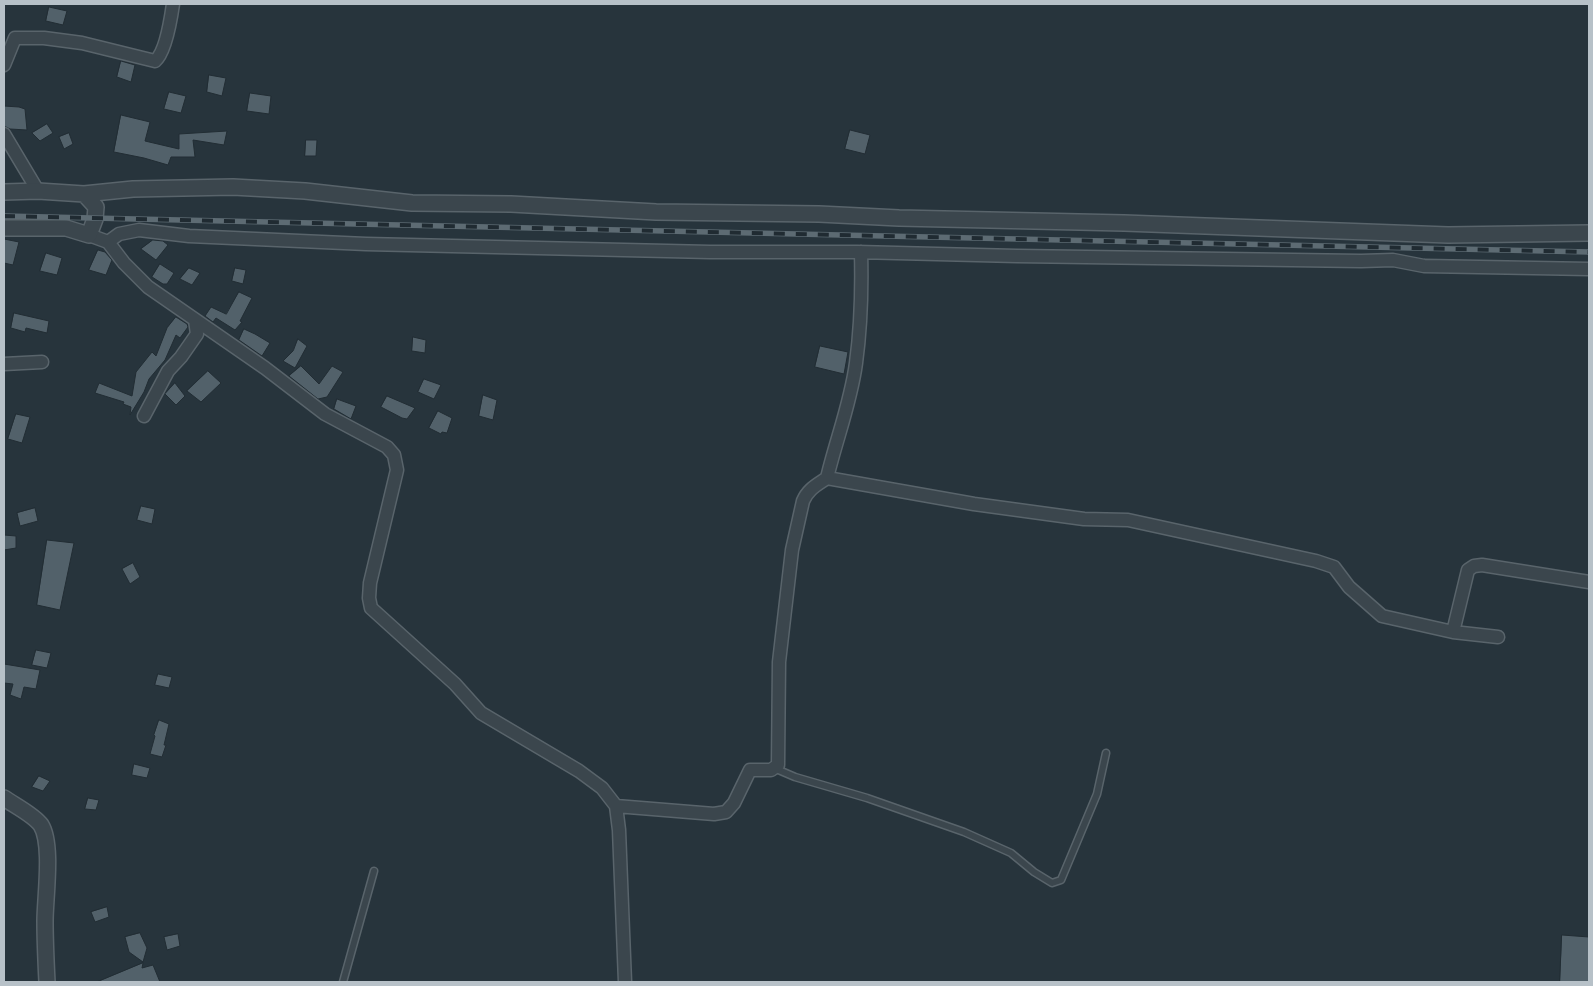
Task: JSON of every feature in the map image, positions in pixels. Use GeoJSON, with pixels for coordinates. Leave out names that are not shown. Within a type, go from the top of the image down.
{"type":"FeatureCollection","features":[{"type":"Feature","properties":{"kind":"street"},"geometry":{"type":"LineString","coordinates":[[4,65],[15,38],[44,38],[82,43],[155,61],[160,57],[170,23],[173,4]]}},
{"type":"Feature","properties":{"kind":"street"},"geometry":{"type":"LineString","coordinates":[[4,134],[38,191]]}},
{"type":"Feature","properties":{"kind":"street"},"geometry":{"type":"LineString","coordinates":[[4,192],[38,191],[84,194],[133,189],[233,187],[305,191],[412,203],[511,204],[656,212],[819,214],[899,218],[1142,223],[1448,235],[1589,233]]}},
{"type":"Feature","properties":{"kind":"street"},"geometry":{"type":"LineString","coordinates":[[84,194],[96,207],[95,219],[89,235]]}},
{"type":"Feature","properties":{"kind":"street"},"geometry":{"type":"LineString","coordinates":[[4,228],[66,228],[108,242],[124,263],[148,287],[265,368],[325,414],[387,447],[394,455],[397,470],[370,583],[369,598],[371,608],[455,684],[481,713],[579,771],[602,788],[616,806],[619,830],[625,982]]}},
{"type":"Feature","properties":{"kind":"street"},"geometry":{"type":"LineString","coordinates":[[108,242],[119,234],[139,230],[190,236],[366,244],[710,252],[861,252],[1017,256],[1393,260],[1424,266],[1589,269]]}},
{"type":"Feature","properties":{"kind":"street"},"geometry":{"type":"LineString","coordinates":[[616,806],[714,814],[726,812],[734,803],[750,770],[772,770],[778,765],[779,662],[792,550],[806,494],[827,478],[856,364],[862,284],[861,252]]}},
{"type":"Feature","properties":{"kind":"street"},"geometry":{"type":"LineString","coordinates":[[144,416],[168,371],[181,357],[197,334],[196,320]]}},
{"type":"Feature","properties":{"kind":"street"},"geometry":{"type":"LineString","coordinates":[[4,364],[42,362]]}},
{"type":"Feature","properties":{"kind":"street"},"geometry":{"type":"LineString","coordinates":[[827,478],[974,504],[1084,519],[1128,520],[1316,561],[1334,567],[1349,587],[1382,616],[1454,632],[1498,637]]}},
{"type":"Feature","properties":{"kind":"street"},"geometry":{"type":"LineString","coordinates":[[1454,632],[1468,570],[1474,566],[1482,565],[1589,582]]}},
{"type":"Feature","properties":{"kind":"street"},"geometry":{"type":"LineString","coordinates":[[4,798],[32,816],[41,825],[46,840],[45,921],[47,982]]}},
{"type":"Feature","properties":{"kind":"lane"},"geometry":{"type":"LineString","coordinates":[[774,768],[795,777],[867,798],[964,832],[1011,853],[1034,872],[1052,883],[1061,880],[1097,794],[1106,753]]}},
{"type":"Feature","properties":{"kind":"lane"},"geometry":{"type":"LineString","coordinates":[[343,982],[374,871]]}},
{"type":"Feature","properties":{"kind":"building"},"geometry":{"type":"Polygon","coordinates":[[[49,7],[67,11],[63,25],[46,21],[49,7]]]}},
{"type":"Feature","properties":{"kind":"building"},"geometry":{"type":"Polygon","coordinates":[[[121,61],[135,65],[131,82],[117,77],[121,61]]]}},
{"type":"Feature","properties":{"kind":"building"},"geometry":{"type":"Polygon","coordinates":[[[209,75],[226,78],[222,96],[207,92],[209,75]]]}},
{"type":"Feature","properties":{"kind":"building"},"geometry":{"type":"Polygon","coordinates":[[[169,92],[186,96],[181,113],[164,109],[169,92]]]}},
{"type":"Feature","properties":{"kind":"building"},"geometry":{"type":"Polygon","coordinates":[[[250,93],[271,96],[269,114],[247,111],[250,93]]]}},
{"type":"Feature","properties":{"kind":"building"},"geometry":{"type":"Polygon","coordinates":[[[4,106],[25,109],[27,130],[10,129],[4,126],[4,106]]]}},
{"type":"Feature","properties":{"kind":"building"},"geometry":{"type":"Polygon","coordinates":[[[121,115],[150,122],[145,141],[179,149],[179,134],[227,131],[224,145],[193,140],[195,157],[171,157],[168,165],[114,152],[121,115]]]}},
{"type":"Feature","properties":{"kind":"building"},"geometry":{"type":"Polygon","coordinates":[[[47,124],[53,133],[40,141],[32,133],[47,124]]]}},
{"type":"Feature","properties":{"kind":"building"},"geometry":{"type":"Polygon","coordinates":[[[850,130],[870,135],[865,154],[845,149],[850,130]]]}},
{"type":"Feature","properties":{"kind":"building"},"geometry":{"type":"Polygon","coordinates":[[[69,133],[73,144],[64,149],[59,137],[69,133]]]}},
{"type":"Feature","properties":{"kind":"building"},"geometry":{"type":"Polygon","coordinates":[[[306,140],[317,140],[316,156],[305,156],[306,140]]]}},
{"type":"Feature","properties":{"kind":"building"},"geometry":{"type":"Polygon","coordinates":[[[4,239],[19,242],[13,265],[4,263],[4,239]]]}},
{"type":"Feature","properties":{"kind":"building"},"geometry":{"type":"Polygon","coordinates":[[[153,240],[163,241],[168,245],[156,260],[141,249],[153,240]]]}},
{"type":"Feature","properties":{"kind":"building"},"geometry":{"type":"Polygon","coordinates":[[[98,250],[105,252],[112,260],[106,275],[89,270],[98,250]]]}},
{"type":"Feature","properties":{"kind":"building"},"geometry":{"type":"Polygon","coordinates":[[[46,253],[62,258],[57,275],[40,271],[46,253]]]}},
{"type":"Feature","properties":{"kind":"building"},"geometry":{"type":"Polygon","coordinates":[[[160,264],[174,273],[167,284],[163,284],[152,277],[160,264]]]}},
{"type":"Feature","properties":{"kind":"building"},"geometry":{"type":"Polygon","coordinates":[[[189,268],[200,273],[192,285],[180,279],[189,268]]]}},
{"type":"Feature","properties":{"kind":"building"},"geometry":{"type":"Polygon","coordinates":[[[235,268],[246,270],[243,284],[232,281],[235,268]]]}},
{"type":"Feature","properties":{"kind":"building"},"geometry":{"type":"Polygon","coordinates":[[[239,292],[252,298],[240,321],[242,322],[235,330],[216,318],[213,322],[205,316],[211,307],[226,314],[239,292]]]}},
{"type":"Feature","properties":{"kind":"building"},"geometry":{"type":"Polygon","coordinates":[[[14,313],[49,321],[47,333],[26,328],[25,332],[11,328],[14,313]]]}},
{"type":"Feature","properties":{"kind":"building"},"geometry":{"type":"Polygon","coordinates":[[[176,317],[187,324],[188,327],[180,338],[176,335],[165,360],[149,379],[144,392],[130,415],[131,407],[123,404],[124,402],[95,393],[99,383],[132,396],[136,372],[152,352],[156,356],[167,328],[176,317]]]}},
{"type":"Feature","properties":{"kind":"building"},"geometry":{"type":"Polygon","coordinates":[[[244,329],[270,343],[262,356],[239,340],[244,329]]]}},
{"type":"Feature","properties":{"kind":"building"},"geometry":{"type":"Polygon","coordinates":[[[413,337],[426,340],[425,353],[412,351],[413,337]]]}},
{"type":"Feature","properties":{"kind":"building"},"geometry":{"type":"Polygon","coordinates":[[[298,339],[307,346],[295,368],[283,361],[293,351],[298,339]]]}},
{"type":"Feature","properties":{"kind":"building"},"geometry":{"type":"Polygon","coordinates":[[[820,346],[848,352],[844,374],[815,367],[820,346]]]}},
{"type":"Feature","properties":{"kind":"building"},"geometry":{"type":"Polygon","coordinates":[[[301,366],[319,384],[332,366],[343,372],[327,397],[318,399],[289,376],[301,366]]]}},
{"type":"Feature","properties":{"kind":"building"},"geometry":{"type":"Polygon","coordinates":[[[208,371],[221,383],[201,402],[187,391],[208,371]]]}},
{"type":"Feature","properties":{"kind":"building"},"geometry":{"type":"Polygon","coordinates":[[[424,379],[441,385],[434,399],[418,392],[424,379]]]}},
{"type":"Feature","properties":{"kind":"building"},"geometry":{"type":"Polygon","coordinates":[[[175,383],[185,396],[176,405],[165,394],[175,383]]]}},
{"type":"Feature","properties":{"kind":"building"},"geometry":{"type":"Polygon","coordinates":[[[483,395],[497,400],[493,420],[479,416],[483,395]]]}},
{"type":"Feature","properties":{"kind":"building"},"geometry":{"type":"Polygon","coordinates":[[[387,396],[415,408],[407,419],[381,407],[387,396]]]}},
{"type":"Feature","properties":{"kind":"building"},"geometry":{"type":"Polygon","coordinates":[[[337,399],[356,406],[351,419],[334,409],[337,399]]]}},
{"type":"Feature","properties":{"kind":"building"},"geometry":{"type":"Polygon","coordinates":[[[438,411],[452,418],[447,433],[442,432],[441,434],[429,428],[438,411]]]}},
{"type":"Feature","properties":{"kind":"building"},"geometry":{"type":"Polygon","coordinates":[[[16,414],[30,417],[22,443],[8,439],[16,414]]]}},
{"type":"Feature","properties":{"kind":"building"},"geometry":{"type":"Polygon","coordinates":[[[141,506],[155,509],[152,524],[137,520],[141,506]]]}},
{"type":"Feature","properties":{"kind":"building"},"geometry":{"type":"Polygon","coordinates":[[[35,508],[38,521],[20,526],[17,513],[35,508]]]}},
{"type":"Feature","properties":{"kind":"building"},"geometry":{"type":"Polygon","coordinates":[[[4,535],[16,536],[16,548],[4,550],[4,535]]]}},
{"type":"Feature","properties":{"kind":"building"},"geometry":{"type":"Polygon","coordinates":[[[47,540],[74,543],[60,610],[37,605],[47,540]]]}},
{"type":"Feature","properties":{"kind":"building"},"geometry":{"type":"Polygon","coordinates":[[[133,563],[140,577],[130,584],[122,569],[133,563]]]}},
{"type":"Feature","properties":{"kind":"building"},"geometry":{"type":"Polygon","coordinates":[[[36,650],[51,653],[47,668],[32,665],[36,650]]]}},
{"type":"Feature","properties":{"kind":"building"},"geometry":{"type":"Polygon","coordinates":[[[4,664],[40,670],[36,689],[24,687],[21,699],[10,695],[13,684],[4,683],[4,664]]]}},
{"type":"Feature","properties":{"kind":"building"},"geometry":{"type":"Polygon","coordinates":[[[158,674],[172,677],[169,688],[155,685],[158,674]]]}},
{"type":"Feature","properties":{"kind":"building"},"geometry":{"type":"Polygon","coordinates":[[[159,720],[169,724],[162,757],[150,754],[159,720]]]}},
{"type":"Feature","properties":{"kind":"building"},"geometry":{"type":"Polygon","coordinates":[[[134,764],[150,768],[147,778],[132,775],[134,764]]]}},
{"type":"Feature","properties":{"kind":"building"},"geometry":{"type":"Polygon","coordinates":[[[39,776],[50,781],[43,791],[32,787],[39,776]]]}},
{"type":"Feature","properties":{"kind":"building"},"geometry":{"type":"Polygon","coordinates":[[[88,798],[99,800],[96,810],[85,809],[88,798]]]}},
{"type":"Feature","properties":{"kind":"building"},"geometry":{"type":"Polygon","coordinates":[[[107,907],[109,917],[95,922],[91,912],[107,907]]]}},
{"type":"Feature","properties":{"kind":"building"},"geometry":{"type":"Polygon","coordinates":[[[140,933],[147,948],[143,962],[129,952],[125,937],[140,933]]]}},
{"type":"Feature","properties":{"kind":"building"},"geometry":{"type":"Polygon","coordinates":[[[178,934],[180,946],[167,950],[164,937],[178,934]]]}},
{"type":"Feature","properties":{"kind":"building"},"geometry":{"type":"Polygon","coordinates":[[[1562,935],[1589,937],[1589,982],[1560,982],[1562,935]]]}},
{"type":"Feature","properties":{"kind":"building"},"geometry":{"type":"Polygon","coordinates":[[[143,963],[142,968],[153,965],[160,982],[97,982],[143,963]]]}},
{"type":"Feature","properties":{"kind":"railway"},"geometry":{"type":"LineString","coordinates":[[4,216],[1589,252]]}}]}
